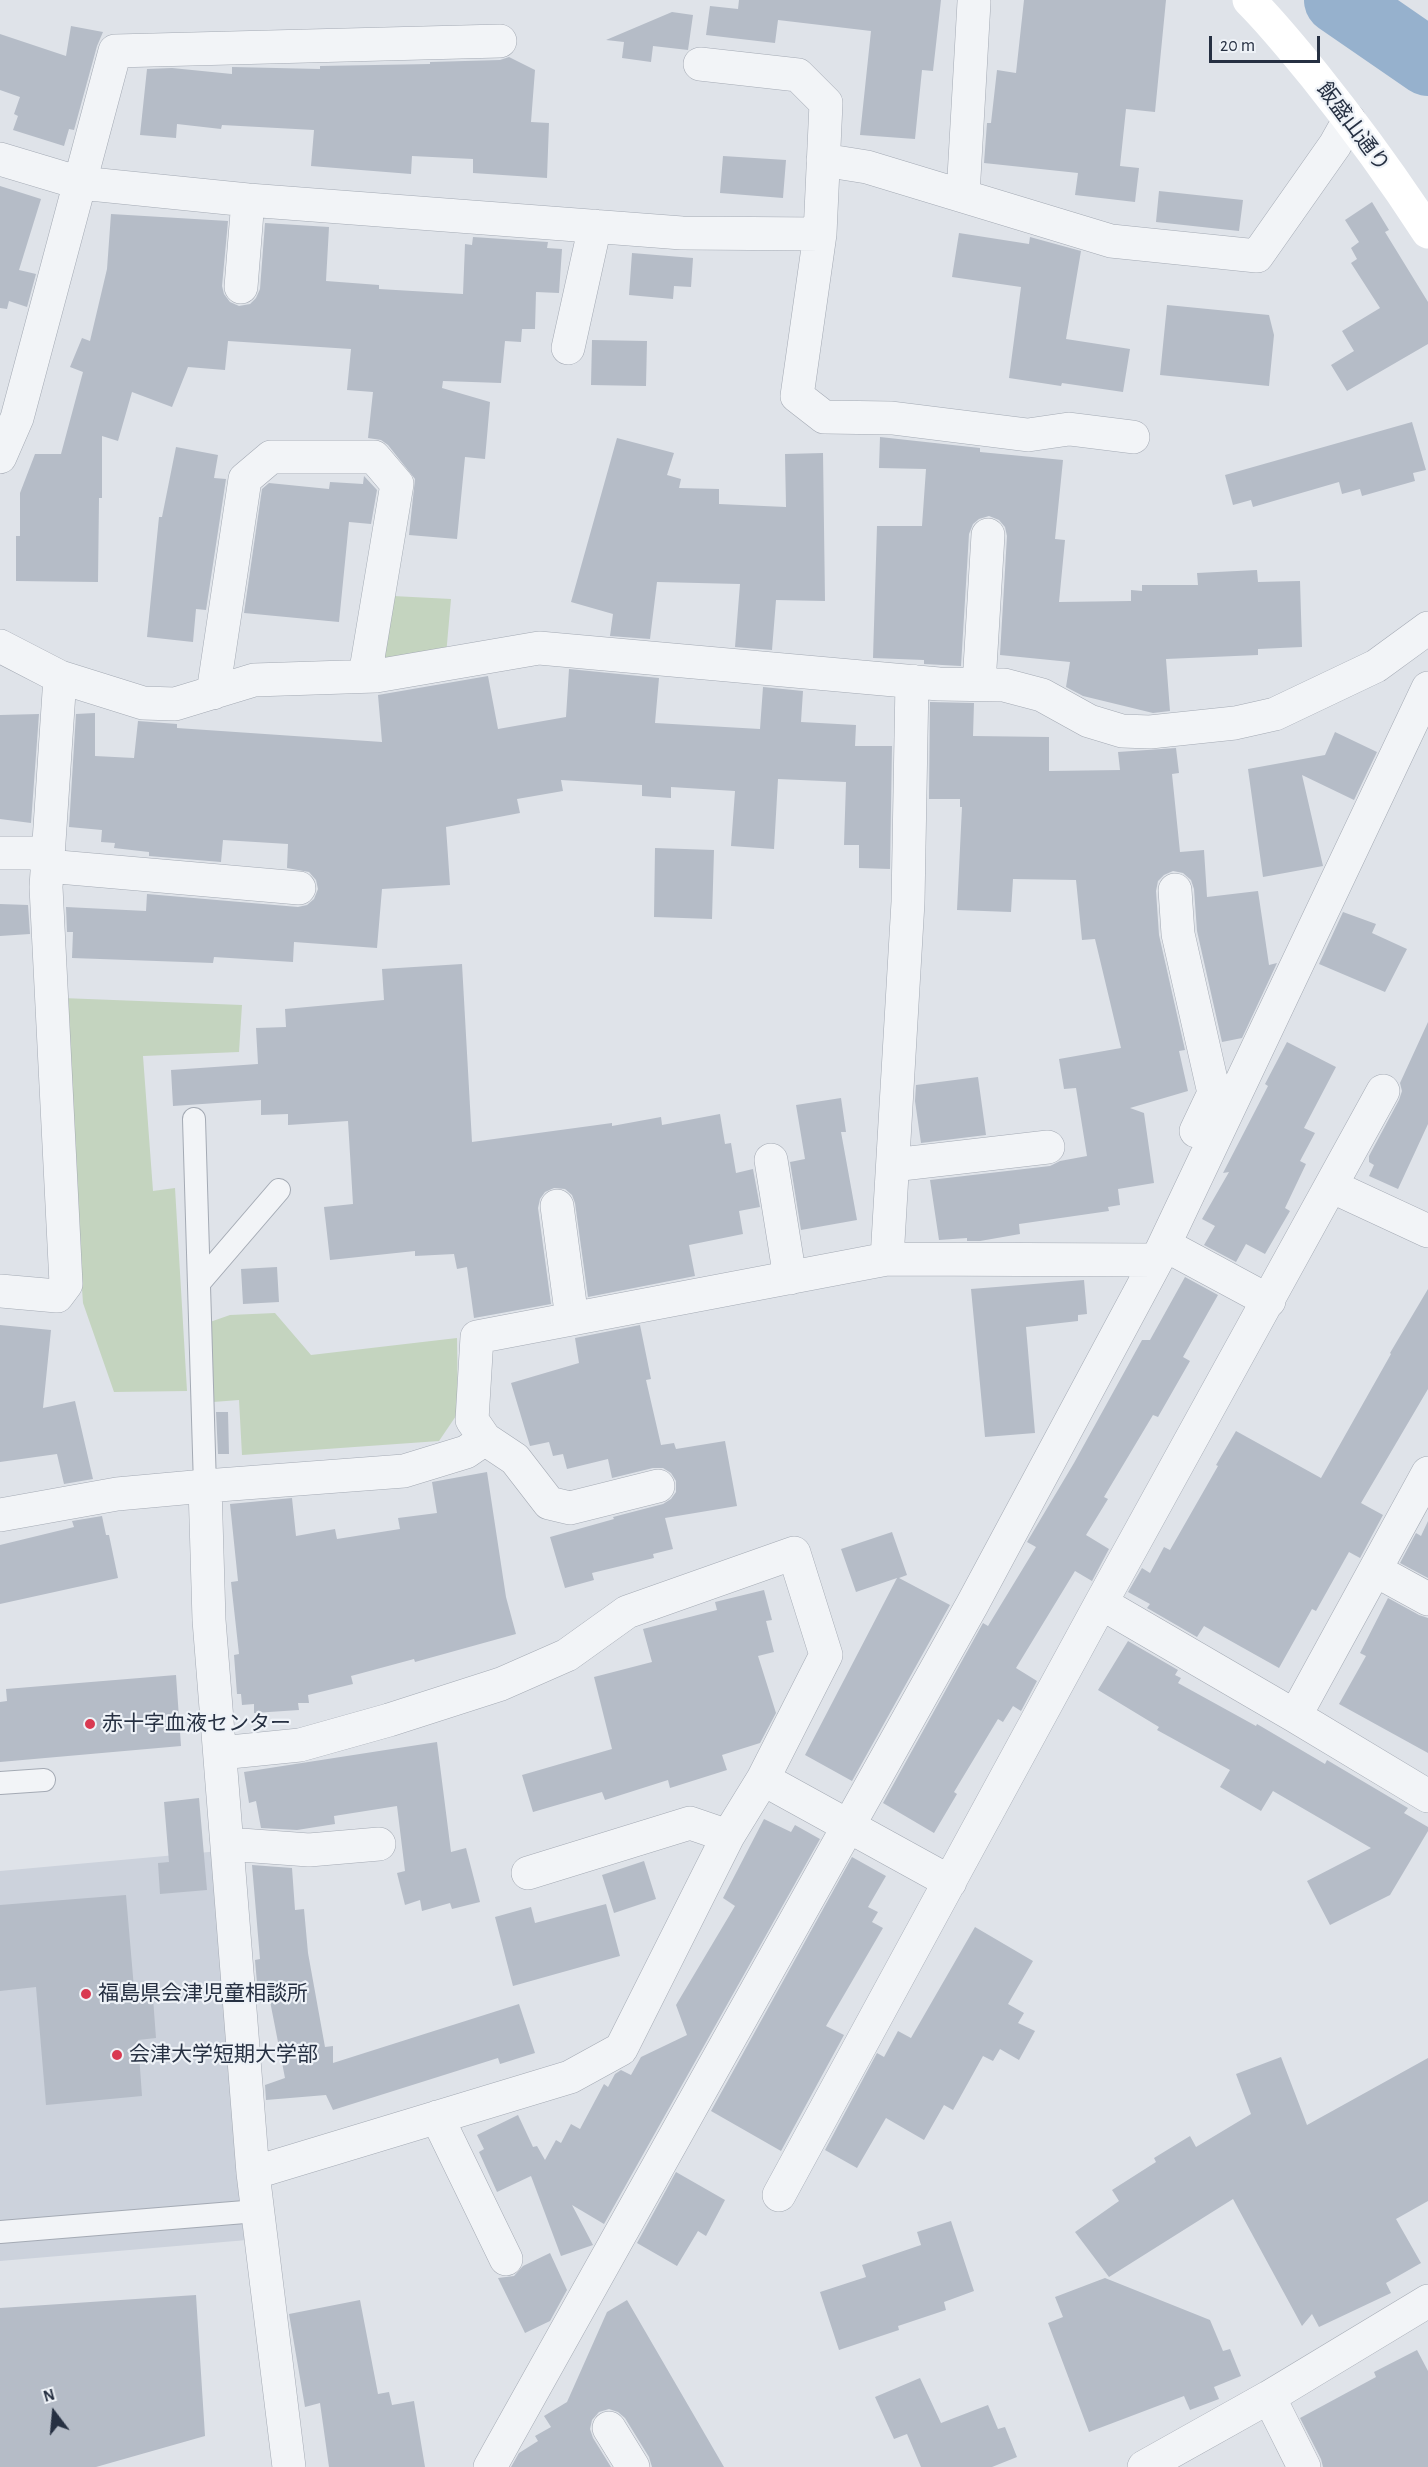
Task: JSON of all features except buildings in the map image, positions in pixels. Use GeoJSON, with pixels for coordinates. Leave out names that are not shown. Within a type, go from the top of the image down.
{"type":"FeatureCollection","features":[{"type":"Feature","properties":{"kind":"street","name":"飯盛山通り"},"geometry":{"type":"LineString","coordinates":[[1249,0],[1283,37],[1349,120],[1428,232]]}},
{"type":"Feature","properties":{"kind":"street"},"geometry":{"type":"LineString","coordinates":[[963,195],[974,2]]}},
{"type":"Feature","properties":{"kind":"street"},"geometry":{"type":"LineString","coordinates":[[0,458],[18,418],[115,51],[500,41]]}},
{"type":"Feature","properties":{"kind":"street"},"geometry":{"type":"LineString","coordinates":[[700,64],[798,75],[826,103],[820,234],[797,396],[824,417],[892,418],[1028,435],[1069,429],[1133,437]]}},
{"type":"Feature","properties":{"kind":"street"},"geometry":{"type":"LineString","coordinates":[[823,160],[867,167],[1111,241],[1257,255],[1335,145],[1349,120]]}},
{"type":"Feature","properties":{"kind":"street"},"geometry":{"type":"LineString","coordinates":[[0,159],[80,183],[248,200],[682,232],[820,234]]}},
{"type":"Feature","properties":{"kind":"street"},"geometry":{"type":"LineString","coordinates":[[241,287],[248,200]]}},
{"type":"Feature","properties":{"kind":"street"},"geometry":{"type":"LineString","coordinates":[[568,348],[595,226]]}},
{"type":"Feature","properties":{"kind":"street"},"geometry":{"type":"LineString","coordinates":[[213,693],[245,479],[271,457],[374,457],[397,484],[365,676]]}},
{"type":"Feature","properties":{"kind":"street"},"geometry":{"type":"LineString","coordinates":[[979,684],[988,535]]}},
{"type":"Feature","properties":{"kind":"street"},"geometry":{"type":"LineString","coordinates":[[0,646],[60,677],[143,703],[175,704],[254,680],[365,676],[424,669],[539,648],[912,681],[1004,685],[1042,695],[1089,721],[1122,731],[1150,732],[1235,723],[1275,714],[1376,666],[1428,628]]}},
{"type":"Feature","properties":{"kind":"street"},"geometry":{"type":"LineString","coordinates":[[0,1291],[57,1296],[66,1284],[47,911],[48,860],[60,677]]}},
{"type":"Feature","properties":{"kind":"street"},"geometry":{"type":"LineString","coordinates":[[887,1259],[908,902],[912,681]]}},
{"type":"Feature","properties":{"kind":"street"},"geometry":{"type":"LineString","coordinates":[[490,2467],[972,1605],[1153,1255],[1428,688]]}},
{"type":"Feature","properties":{"kind":"street"},"geometry":{"type":"LineString","coordinates":[[0,853],[299,888]]}},
{"type":"Feature","properties":{"kind":"street"},"geometry":{"type":"LineString","coordinates":[[1153,1255],[1214,1093],[1178,934],[1175,890]]}},
{"type":"Feature","properties":{"kind":"street"},"geometry":{"type":"LineString","coordinates":[[779,2195],[1383,1091]]}},
{"type":"Feature","properties":{"kind":"street"},"geometry":{"type":"LineString","coordinates":[[893,1165],[1048,1147]]}},
{"type":"Feature","properties":{"kind":"street"},"geometry":{"type":"LineString","coordinates":[[771,1160],[790,1278]]}},
{"type":"Feature","properties":{"kind":"street"},"geometry":{"type":"LineString","coordinates":[[1331,1186],[1428,1231]]}},
{"type":"Feature","properties":{"kind":"street"},"geometry":{"type":"LineString","coordinates":[[557,1206],[572,1319]]}},
{"type":"Feature","properties":{"kind":"street"},"geometry":{"type":"LineString","coordinates":[[658,1486],[570,1508],[549,1503],[514,1459],[486,1439],[472,1420],[477,1337],[887,1259],[1153,1255],[1269,1301]]}},
{"type":"Feature","properties":{"kind":"street"},"geometry":{"type":"LineString","coordinates":[[0,1515],[117,1494],[404,1471],[466,1452],[486,1439]]}},
{"type":"Feature","properties":{"kind":"street"},"geometry":{"type":"LineString","coordinates":[[1295,1716],[1428,1473]]}},
{"type":"Feature","properties":{"kind":"street"},"geometry":{"type":"LineString","coordinates":[[205,1486],[209,1620],[257,2211],[289,2467]]}},
{"type":"Feature","properties":{"kind":"street"},"geometry":{"type":"LineString","coordinates":[[220,1754],[300,1745],[389,1720],[501,1684],[567,1655],[627,1612],[794,1554],[826,1655],[763,1779],[728,1836],[621,2049],[570,2077],[254,2173]]}},
{"type":"Feature","properties":{"kind":"street"},"geometry":{"type":"LineString","coordinates":[[1375,1570],[1428,1599]]}},
{"type":"Feature","properties":{"kind":"street"},"geometry":{"type":"LineString","coordinates":[[1101,1603],[1428,1796]]}},
{"type":"Feature","properties":{"kind":"street"},"geometry":{"type":"LineString","coordinates":[[763,1779],[950,1882]]}},
{"type":"Feature","properties":{"kind":"street"},"geometry":{"type":"LineString","coordinates":[[528,1873],[690,1824],[728,1836]]}},
{"type":"Feature","properties":{"kind":"street"},"geometry":{"type":"LineString","coordinates":[[227,1844],[309,1850],[379,1844]]}},
{"type":"Feature","properties":{"kind":"street"},"geometry":{"type":"LineString","coordinates":[[437,2117],[506,2259]]}},
{"type":"Feature","properties":{"kind":"street"},"geometry":{"type":"LineString","coordinates":[[1144,2467],[1269,2397],[1428,2301]]}},
{"type":"Feature","properties":{"kind":"street"},"geometry":{"type":"LineString","coordinates":[[1269,2397],[1304,2467]]}},
{"type":"Feature","properties":{"kind":"street"},"geometry":{"type":"LineString","coordinates":[[609,2428],[633,2467]]}},
{"type":"Feature","properties":{"kind":"lane"},"geometry":{"type":"LineString","coordinates":[[195,1119],[205,1486]]}},
{"type":"Feature","properties":{"kind":"lane"},"geometry":{"type":"LineString","coordinates":[[200,1282],[279,1190]]}},
{"type":"Feature","properties":{"kind":"lane"},"geometry":{"type":"LineString","coordinates":[[0,1784],[44,1780]]}},
{"type":"Feature","properties":{"kind":"lane"},"geometry":{"type":"LineString","coordinates":[[0,2232],[257,2211]]}},
{"type":"Feature","properties":{"kind":"shaded area","name":"会津大学短期大学部"},"geometry":{"type":"Polygon","coordinates":[[[220,1851],[247,2240],[0,2261],[0,1871],[220,1851]]]}},
{"type":"Feature","properties":{"kind":"green space"},"geometry":{"type":"Polygon","coordinates":[[[393,596],[451,599],[446,655],[379,663],[393,596]]]}},
{"type":"Feature","properties":{"kind":"green space"},"geometry":{"type":"Polygon","coordinates":[[[62,998],[242,1005],[239,1052],[143,1056],[153,1191],[175,1188],[187,1391],[114,1392],[83,1303],[62,998]]]}},
{"type":"Feature","properties":{"kind":"green space"},"geometry":{"type":"Polygon","coordinates":[[[275,1313],[311,1355],[457,1338],[458,1413],[439,1441],[242,1455],[239,1400],[213,1402],[210,1322],[230,1315],[275,1313]]]}},
{"type":"Feature","properties":{"kind":"waterway"},"geometry":{"type":"LineString","coordinates":[[1338,0],[1428,62]]}},
{"type":"Feature","properties":{"kind":"place","name":"赤十字血液センター"},"geometry":{"type":"Point","coordinates":[90,1724]}},
{"type":"Feature","properties":{"kind":"place","name":"福島県会津児童相談所"},"geometry":{"type":"Point","coordinates":[86,1994]}},
{"type":"Feature","properties":{"kind":"place","name":"会津大学短期大学部"},"geometry":{"type":"Point","coordinates":[117,2055]}}]}
